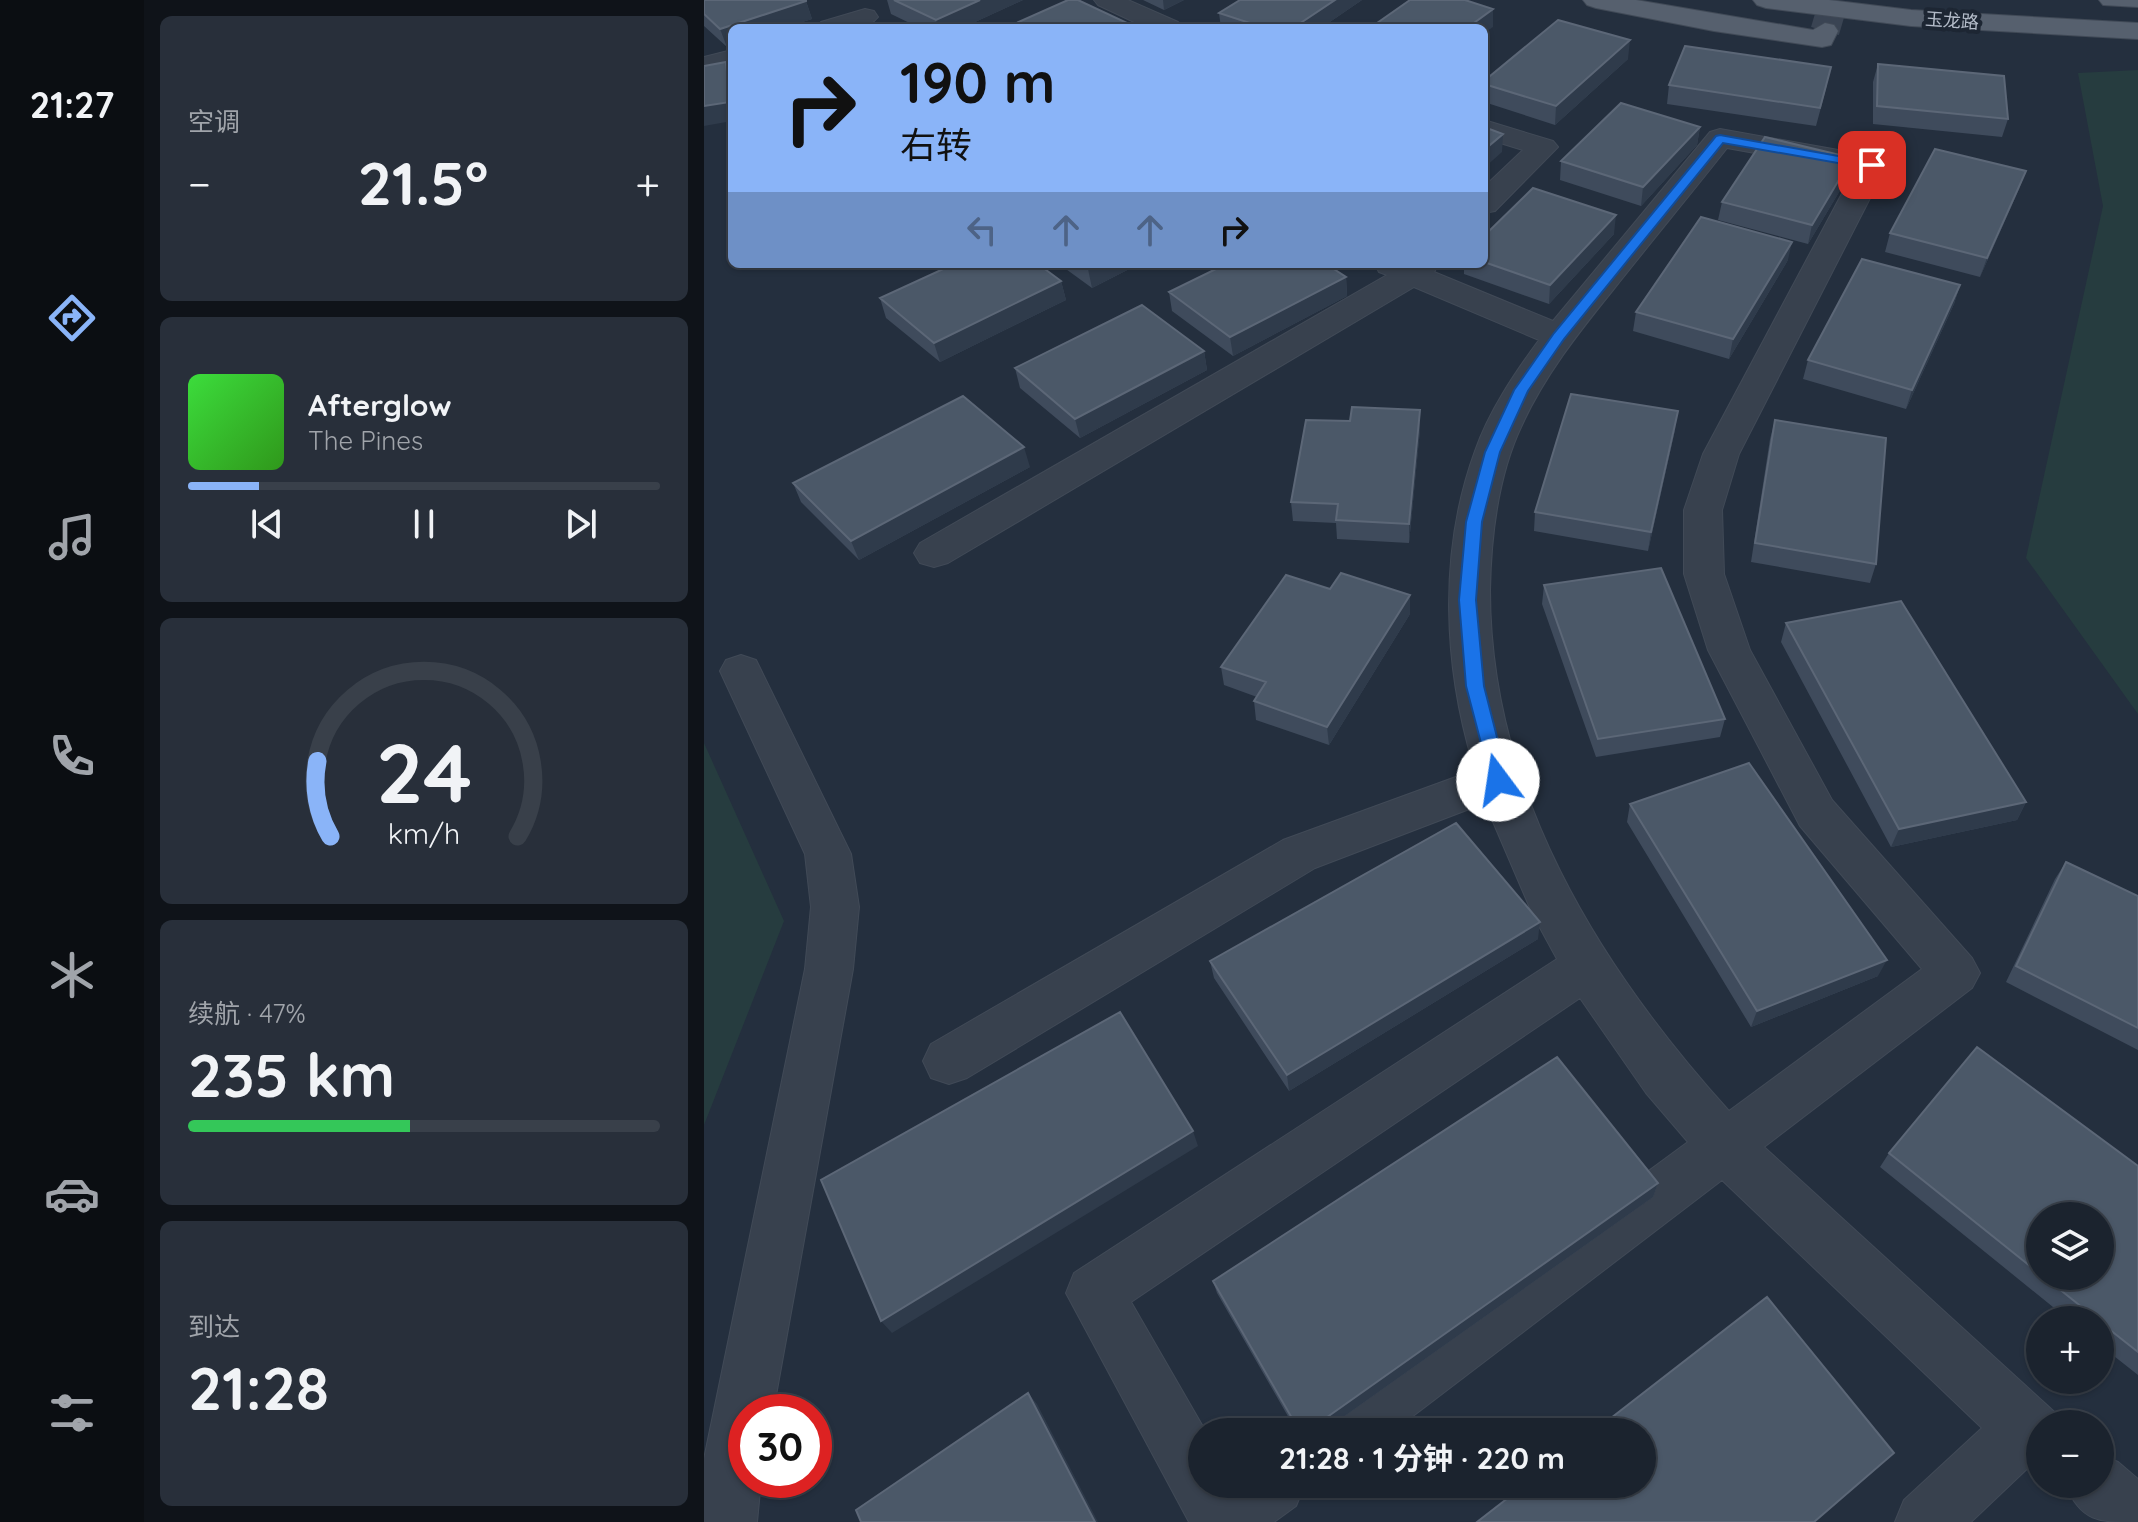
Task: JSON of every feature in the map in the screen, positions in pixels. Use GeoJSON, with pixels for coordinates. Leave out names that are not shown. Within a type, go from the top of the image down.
{"type":"FeatureCollection","features":[{"type":"Feature","properties":{"kind":"main road"},"geometry":{"type":"LineString","coordinates":[[1596,0],[1714,23],[1822,39],[1825,31]]}},
{"type":"Feature","properties":{"kind":"main road","name":"玉龙路"},"geometry":{"type":"LineString","coordinates":[[1766,0],[1911,18],[2138,31]]}},
{"type":"Feature","properties":{"kind":"main road"},"geometry":{"type":"LineString","coordinates":[[2112,0],[2135,0]]}},
{"type":"Feature","properties":{"kind":"street"},"geometry":{"type":"LineString","coordinates":[[1107,0],[1160,24]]}},
{"type":"Feature","properties":{"kind":"street"},"geometry":{"type":"LineString","coordinates":[[840,24],[864,15]]}},
{"type":"Feature","properties":{"kind":"street"},"geometry":{"type":"LineString","coordinates":[[704,66],[728,59]]}},
{"type":"Feature","properties":{"kind":"street"},"geometry":{"type":"LineString","coordinates":[[1488,130],[1543,147],[1488,200]]}},
{"type":"Feature","properties":{"kind":"street"},"geometry":{"type":"LineString","coordinates":[[1362,1418],[1725,1145],[1955,973],[1816,813],[1729,650],[1704,574],[1703,510],[1721,454],[1872,165],[1720,138],[1559,336],[1521,390],[1492,452],[1474,522],[1467,600],[1474,672],[1498,780],[1551,902],[1588,966],[1674,1085],[1725,1145],[2026,1427]]}},
{"type":"Feature","properties":{"kind":"street"},"geometry":{"type":"LineString","coordinates":[[934,553],[1405,268]]}},
{"type":"Feature","properties":{"kind":"street"},"geometry":{"type":"LineString","coordinates":[[1409,268],[1559,336]]}},
{"type":"Feature","properties":{"kind":"street"},"geometry":{"type":"LineString","coordinates":[[726,1522],[728,1492],[829,969],[835,907],[828,854],[741,671]]}},
{"type":"Feature","properties":{"kind":"street"},"geometry":{"type":"LineString","coordinates":[[949,1061],[1299,854],[1498,780]]}},
{"type":"Feature","properties":{"kind":"street"},"geometry":{"type":"LineString","coordinates":[[1255,1498],[1223,1522],[1094,1293],[1588,966]]}},
{"type":"Feature","properties":{"kind":"street"},"geometry":{"type":"LineString","coordinates":[[1926,1522],[2026,1441]]}},
{"type":"Feature","properties":{"kind":"street"},"geometry":{"type":"LineString","coordinates":[[2113,1498],[2138,1518]]}},
{"type":"Feature","properties":{"kind":"green space"},"geometry":{"type":"Polygon","coordinates":[[[2138,70],[2138,714],[2026,558],[2103,206],[2078,73],[2138,70]]]}},
{"type":"Feature","properties":{"kind":"green space"},"geometry":{"type":"Polygon","coordinates":[[[704,743],[784,921],[704,1125],[704,743]]]}},
{"type":"Feature","properties":{"kind":"building"},"geometry":{"type":"Polygon","coordinates":[[[704,0],[806,0],[720,29],[704,14],[704,0]]]}},
{"type":"Feature","properties":{"kind":"building"},"geometry":{"type":"Polygon","coordinates":[[[894,0],[980,0],[936,20],[894,0]]]}},
{"type":"Feature","properties":{"kind":"building"},"geometry":{"type":"Polygon","coordinates":[[[1068,0],[1078,0],[1125,22],[1121,24],[1014,24],[1068,0]]]}},
{"type":"Feature","properties":{"kind":"building"},"geometry":{"type":"Polygon","coordinates":[[[1240,0],[1335,0],[1299,24],[1253,24],[1219,13],[1240,0]]]}},
{"type":"Feature","properties":{"kind":"building"},"geometry":{"type":"Polygon","coordinates":[[[1410,0],[1465,0],[1493,9],[1472,24],[1376,24],[1410,0]]]}},
{"type":"Feature","properties":{"kind":"building"},"geometry":{"type":"Polygon","coordinates":[[[1558,20],[1630,40],[1556,106],[1488,85],[1488,78],[1558,20]]]}},
{"type":"Feature","properties":{"kind":"building"},"geometry":{"type":"Polygon","coordinates":[[[1685,46],[1831,67],[1820,108],[1669,85],[1685,46]]]}},
{"type":"Feature","properties":{"kind":"building"},"geometry":{"type":"Polygon","coordinates":[[[726,62],[728,102],[704,106],[704,66],[726,62]]]}},
{"type":"Feature","properties":{"kind":"building"},"geometry":{"type":"Polygon","coordinates":[[[1878,64],[2004,76],[2008,119],[1877,106],[1878,64]]]}},
{"type":"Feature","properties":{"kind":"building"},"geometry":{"type":"Polygon","coordinates":[[[1621,103],[1700,127],[1643,187],[1561,161],[1621,103]]]}},
{"type":"Feature","properties":{"kind":"building"},"geometry":{"type":"Polygon","coordinates":[[[1488,128],[1503,134],[1488,147],[1488,128]]]}},
{"type":"Feature","properties":{"kind":"building"},"geometry":{"type":"Polygon","coordinates":[[[1765,137],[1852,158],[1812,225],[1722,202],[1765,137]]]}},
{"type":"Feature","properties":{"kind":"building"},"geometry":{"type":"Polygon","coordinates":[[[1935,149],[2026,171],[1987,258],[1890,233],[1935,149]]]}},
{"type":"Feature","properties":{"kind":"building"},"geometry":{"type":"Polygon","coordinates":[[[1533,188],[1616,215],[1550,285],[1488,263],[1488,232],[1533,188]]]}},
{"type":"Feature","properties":{"kind":"building"},"geometry":{"type":"Polygon","coordinates":[[[1701,217],[1792,242],[1733,339],[1636,312],[1701,217]]]}},
{"type":"Feature","properties":{"kind":"building"},"geometry":{"type":"Polygon","coordinates":[[[1862,259],[1960,285],[1912,390],[1808,360],[1862,259]]]}},
{"type":"Feature","properties":{"kind":"building"},"geometry":{"type":"Polygon","coordinates":[[[945,268],[1043,268],[1061,281],[934,343],[880,298],[945,268]]]}},
{"type":"Feature","properties":{"kind":"building"},"geometry":{"type":"Polygon","coordinates":[[[1218,268],[1332,268],[1346,277],[1230,337],[1169,292],[1218,268]]]}},
{"type":"Feature","properties":{"kind":"building"},"geometry":{"type":"Polygon","coordinates":[[[1142,305],[1204,351],[1075,419],[1015,368],[1142,305]]]}},
{"type":"Feature","properties":{"kind":"building"},"geometry":{"type":"Polygon","coordinates":[[[1571,394],[1678,411],[1651,532],[1535,512],[1571,394]]]}},
{"type":"Feature","properties":{"kind":"building"},"geometry":{"type":"Polygon","coordinates":[[[963,396],[1024,447],[851,541],[793,483],[963,396]]]}},
{"type":"Feature","properties":{"kind":"building"},"geometry":{"type":"Polygon","coordinates":[[[1352,407],[1420,410],[1409,524],[1336,520],[1338,504],[1291,502],[1306,420],[1350,421],[1352,407]]]}},
{"type":"Feature","properties":{"kind":"building"},"geometry":{"type":"Polygon","coordinates":[[[1775,420],[1886,438],[1876,564],[1755,543],[1775,420]]]}},
{"type":"Feature","properties":{"kind":"building"},"geometry":{"type":"Polygon","coordinates":[[[1661,568],[1725,719],[1598,739],[1544,585],[1661,568]]]}},
{"type":"Feature","properties":{"kind":"building"},"geometry":{"type":"Polygon","coordinates":[[[1341,573],[1410,595],[1327,727],[1254,701],[1266,682],[1221,667],[1286,575],[1330,589],[1341,573]]]}},
{"type":"Feature","properties":{"kind":"building"},"geometry":{"type":"Polygon","coordinates":[[[1901,601],[2026,802],[1899,829],[1786,623],[1901,601]]]}},
{"type":"Feature","properties":{"kind":"building"},"geometry":{"type":"Polygon","coordinates":[[[1749,763],[1887,960],[1757,1011],[1630,804],[1749,763]]]}},
{"type":"Feature","properties":{"kind":"building"},"geometry":{"type":"Polygon","coordinates":[[[1456,823],[1540,922],[1287,1075],[1210,961],[1456,823]]]}},
{"type":"Feature","properties":{"kind":"building"},"geometry":{"type":"Polygon","coordinates":[[[2066,862],[2138,896],[2138,1028],[2016,966],[2066,862]]]}},
{"type":"Feature","properties":{"kind":"building"},"geometry":{"type":"Polygon","coordinates":[[[1120,1012],[1193,1131],[881,1321],[821,1180],[1120,1012]]]}},
{"type":"Feature","properties":{"kind":"building"},"geometry":{"type":"Polygon","coordinates":[[[1977,1047],[2138,1166],[2138,1352],[2114,1333],[2114,1306],[2080,1306],[2060,1290],[2114,1290],[2114,1202],[2026,1202],[2026,1263],[1889,1153],[1977,1047]]]}},
{"type":"Feature","properties":{"kind":"building"},"geometry":{"type":"Polygon","coordinates":[[[1557,1057],[1658,1183],[1326,1418],[1292,1418],[1213,1281],[1557,1057]]]}},
{"type":"Feature","properties":{"kind":"building"},"geometry":{"type":"Polygon","coordinates":[[[1767,1297],[1894,1453],[1814,1522],[1477,1522],[1508,1498],[1656,1498],[1656,1418],[1611,1418],[1767,1297]]]}},
{"type":"Feature","properties":{"kind":"building"},"geometry":{"type":"Polygon","coordinates":[[[1028,1393],[1095,1522],[861,1522],[856,1510],[1028,1393]]]}},
{"type":"Feature","properties":{"kind":"tunnel"},"geometry":{"type":"LineString","coordinates":[[1825,31],[1834,0]]}},
{"type":"Feature","properties":{"kind":"route"},"geometry":{"type":"LineString","coordinates":[[1498,780],[1475,686],[1467,600],[1474,522],[1492,452],[1521,390],[1559,336],[1720,138],[1872,165]]}}]}
